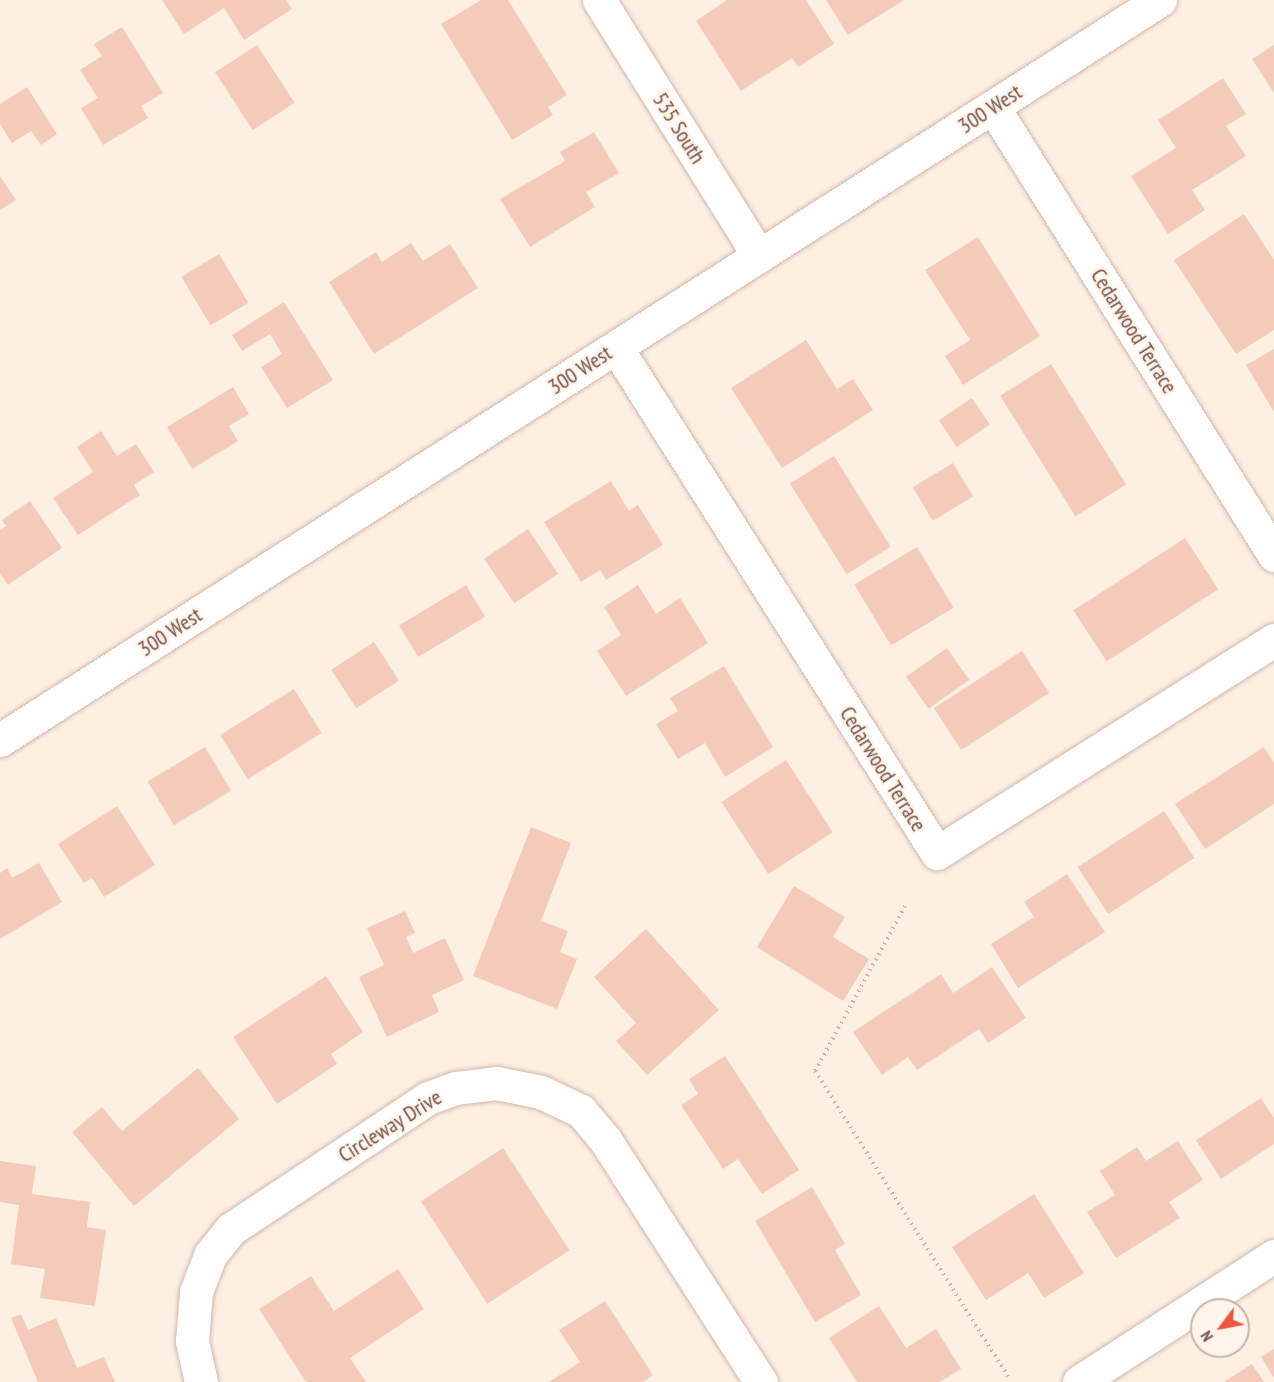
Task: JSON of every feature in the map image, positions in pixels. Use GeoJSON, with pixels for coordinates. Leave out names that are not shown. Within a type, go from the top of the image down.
{"type":"FeatureCollection","features":[{"type":"Feature","properties":{"kind":"street","name":"535 South"},"geometry":{"type":"LineString","coordinates":[[599,0],[759,256]]}},
{"type":"Feature","properties":{"kind":"street","name":"300 West"},"geometry":{"type":"LineString","coordinates":[[0,740],[1160,0]]}},
{"type":"Feature","properties":{"kind":"street","name":"Cedarwood Terrace"},"geometry":{"type":"LineString","coordinates":[[993,107],[1274,555]]}},
{"type":"Feature","properties":{"kind":"street","name":"Cedarwood Terrace"},"geometry":{"type":"LineString","coordinates":[[616,347],[937,853],[1274,640]]}},
{"type":"Feature","properties":{"kind":"street","name":"Circleway Drive"},"geometry":{"type":"LineString","coordinates":[[201,1382],[192,1341],[196,1292],[210,1255],[231,1229],[428,1098],[456,1088],[496,1083],[541,1092],[581,1111],[606,1141],[761,1382]]}},
{"type":"Feature","properties":{"kind":"street"},"geometry":{"type":"LineString","coordinates":[[1079,1382],[1274,1256]]}},
{"type":"Feature","properties":{"kind":"path"},"geometry":{"type":"LineString","coordinates":[[905,906],[816,1071],[1010,1378]]}},
{"type":"Feature","properties":{"kind":"building"},"geometry":{"type":"Polygon","coordinates":[[[162,0],[286,0],[292,9],[244,40],[224,8],[184,34],[162,0]]]}},
{"type":"Feature","properties":{"kind":"building"},"geometry":{"type":"Polygon","coordinates":[[[481,0],[508,0],[567,95],[548,107],[553,115],[512,140],[441,24],[481,0]]]}},
{"type":"Feature","properties":{"kind":"building"},"geometry":{"type":"Polygon","coordinates":[[[727,0],[806,0],[834,44],[798,67],[792,58],[741,91],[696,21],[727,0]]]}},
{"type":"Feature","properties":{"kind":"building"},"geometry":{"type":"Polygon","coordinates":[[[826,0],[904,0],[848,35],[826,0]]]}},
{"type":"Feature","properties":{"kind":"building"},"geometry":{"type":"Polygon","coordinates":[[[122,27],[163,93],[141,106],[148,118],[103,145],[81,108],[98,98],[80,70],[102,56],[94,44],[122,27]]]}},
{"type":"Feature","properties":{"kind":"building"},"geometry":{"type":"Polygon","coordinates":[[[257,45],[295,103],[253,130],[215,72],[257,45]]]}},
{"type":"Feature","properties":{"kind":"building"},"geometry":{"type":"Polygon","coordinates":[[[1274,45],[1274,93],[1252,59],[1274,45]]]}},
{"type":"Feature","properties":{"kind":"building"},"geometry":{"type":"Polygon","coordinates":[[[1223,78],[1246,114],[1226,126],[1246,156],[1192,190],[1205,210],[1168,234],[1131,176],[1176,148],[1158,120],[1223,78]]]}},
{"type":"Feature","properties":{"kind":"building"},"geometry":{"type":"Polygon","coordinates":[[[27,87],[57,134],[41,145],[31,131],[12,143],[0,124],[0,104],[27,87]]]}},
{"type":"Feature","properties":{"kind":"building"},"geometry":{"type":"Polygon","coordinates":[[[594,132],[619,173],[586,192],[595,207],[530,247],[500,199],[565,161],[560,152],[594,132]]]}},
{"type":"Feature","properties":{"kind":"building"},"geometry":{"type":"Polygon","coordinates":[[[0,176],[16,200],[0,210],[0,176]]]}},
{"type":"Feature","properties":{"kind":"building"},"geometry":{"type":"Polygon","coordinates":[[[1244,214],[1274,260],[1274,330],[1236,354],[1174,260],[1244,214]]]}},
{"type":"Feature","properties":{"kind":"building"},"geometry":{"type":"Polygon","coordinates":[[[978,237],[1040,336],[963,385],[945,356],[970,340],[925,270],[978,237]]]}},
{"type":"Feature","properties":{"kind":"building"},"geometry":{"type":"Polygon","coordinates":[[[411,243],[423,261],[450,244],[478,288],[374,354],[329,282],[376,252],[382,262],[411,243]]]}},
{"type":"Feature","properties":{"kind":"building"},"geometry":{"type":"Polygon","coordinates":[[[219,254],[248,303],[211,326],[181,277],[219,254]]]}},
{"type":"Feature","properties":{"kind":"building"},"geometry":{"type":"Polygon","coordinates":[[[284,302],[333,380],[287,408],[261,367],[282,354],[270,334],[242,351],[232,335],[284,302]]]}},
{"type":"Feature","properties":{"kind":"building"},"geometry":{"type":"Polygon","coordinates":[[[806,340],[837,389],[853,379],[873,410],[782,468],[731,388],[806,340]]]}},
{"type":"Feature","properties":{"kind":"building"},"geometry":{"type":"Polygon","coordinates":[[[1274,349],[1274,412],[1246,365],[1274,349]]]}},
{"type":"Feature","properties":{"kind":"building"},"geometry":{"type":"Polygon","coordinates":[[[1051,364],[1126,484],[1075,516],[1000,396],[1051,364]]]}},
{"type":"Feature","properties":{"kind":"building"},"geometry":{"type":"Polygon","coordinates":[[[233,387],[249,414],[229,426],[238,441],[192,469],[167,427],[233,387]]]}},
{"type":"Feature","properties":{"kind":"building"},"geometry":{"type":"Polygon","coordinates":[[[972,398],[990,425],[957,447],[939,420],[972,398]]]}},
{"type":"Feature","properties":{"kind":"building"},"geometry":{"type":"Polygon","coordinates":[[[101,431],[117,456],[136,444],[154,472],[134,485],[140,495],[78,535],[53,498],[93,472],[77,447],[101,431]]]}},
{"type":"Feature","properties":{"kind":"building"},"geometry":{"type":"Polygon","coordinates":[[[834,456],[891,547],[847,574],[790,484],[834,456]]]}},
{"type":"Feature","properties":{"kind":"building"},"geometry":{"type":"Polygon","coordinates":[[[953,463],[973,496],[933,521],[913,487],[953,463]]]}},
{"type":"Feature","properties":{"kind":"building"},"geometry":{"type":"Polygon","coordinates":[[[611,481],[629,511],[638,505],[663,545],[606,580],[600,570],[581,582],[544,522],[611,481]]]}},
{"type":"Feature","properties":{"kind":"building"},"geometry":{"type":"Polygon","coordinates":[[[30,501],[62,548],[8,585],[0,574],[0,530],[6,526],[2,520],[30,501]]]}},
{"type":"Feature","properties":{"kind":"building"},"geometry":{"type":"Polygon","coordinates":[[[528,529],[558,574],[514,603],[484,559],[528,529]]]}},
{"type":"Feature","properties":{"kind":"building"},"geometry":{"type":"Polygon","coordinates":[[[1185,538],[1218,589],[1107,662],[1073,610],[1185,538]]]}},
{"type":"Feature","properties":{"kind":"building"},"geometry":{"type":"Polygon","coordinates":[[[917,547],[954,608],[891,645],[854,585],[917,547]]]}},
{"type":"Feature","properties":{"kind":"building"},"geometry":{"type":"Polygon","coordinates":[[[466,585],[485,617],[418,657],[399,625],[466,585]]]}},
{"type":"Feature","properties":{"kind":"building"},"geometry":{"type":"Polygon","coordinates":[[[638,585],[656,614],[680,598],[708,643],[626,696],[597,651],[621,635],[604,607],[638,585]]]}},
{"type":"Feature","properties":{"kind":"building"},"geometry":{"type":"Polygon","coordinates":[[[374,642],[399,681],[356,708],[331,670],[374,642]]]}},
{"type":"Feature","properties":{"kind":"building"},"geometry":{"type":"Polygon","coordinates":[[[947,648],[969,680],[928,709],[906,677],[947,648]]]}},
{"type":"Feature","properties":{"kind":"building"},"geometry":{"type":"Polygon","coordinates":[[[1022,651],[1049,693],[961,750],[934,708],[1022,651]]]}},
{"type":"Feature","properties":{"kind":"building"},"geometry":{"type":"Polygon","coordinates":[[[724,666],[773,747],[725,777],[705,743],[678,759],[656,724],[678,711],[670,698],[724,666]]]}},
{"type":"Feature","properties":{"kind":"building"},"geometry":{"type":"Polygon","coordinates":[[[294,689],[322,733],[248,779],[220,735],[294,689]]]}},
{"type":"Feature","properties":{"kind":"building"},"geometry":{"type":"Polygon","coordinates":[[[205,747],[231,791],[174,825],[148,782],[205,747]]]}},
{"type":"Feature","properties":{"kind":"building"},"geometry":{"type":"Polygon","coordinates":[[[1264,747],[1274,763],[1274,804],[1205,849],[1175,804],[1264,747]]]}},
{"type":"Feature","properties":{"kind":"building"},"geometry":{"type":"Polygon","coordinates":[[[786,760],[833,832],[768,874],[721,802],[786,760]]]}},
{"type":"Feature","properties":{"kind":"building"},"geometry":{"type":"Polygon","coordinates":[[[117,806],[155,865],[104,897],[92,878],[84,883],[58,844],[117,806]]]}},
{"type":"Feature","properties":{"kind":"building"},"geometry":{"type":"Polygon","coordinates":[[[1164,811],[1194,858],[1108,914],[1078,867],[1164,811]]]}},
{"type":"Feature","properties":{"kind":"building"},"geometry":{"type":"Polygon","coordinates":[[[531,827],[571,843],[541,921],[568,931],[560,952],[577,959],[557,1009],[473,976],[531,827]]]}},
{"type":"Feature","properties":{"kind":"building"},"geometry":{"type":"Polygon","coordinates":[[[39,863],[62,902],[0,939],[0,873],[7,868],[12,878],[39,863]]]}},
{"type":"Feature","properties":{"kind":"building"},"geometry":{"type":"Polygon","coordinates":[[[1067,874],[1105,932],[1018,988],[991,944],[1034,917],[1024,902],[1067,874]]]}},
{"type":"Feature","properties":{"kind":"building"},"geometry":{"type":"Polygon","coordinates":[[[794,886],[845,917],[833,937],[869,959],[843,1001],[757,947],[794,886]]]}},
{"type":"Feature","properties":{"kind":"building"},"geometry":{"type":"Polygon","coordinates":[[[405,911],[415,933],[406,937],[413,953],[445,938],[464,980],[432,995],[439,1012],[387,1037],[359,977],[384,965],[367,928],[405,911]]]}},
{"type":"Feature","properties":{"kind":"building"},"geometry":{"type":"Polygon","coordinates":[[[646,929],[719,1010],[647,1075],[616,1041],[636,1023],[594,977],[646,929]]]}},
{"type":"Feature","properties":{"kind":"building"},"geometry":{"type":"Polygon","coordinates":[[[992,967],[1026,1018],[988,1043],[979,1029],[917,1070],[908,1057],[882,1075],[853,1032],[941,974],[953,993],[992,967]]]}},
{"type":"Feature","properties":{"kind":"building"},"geometry":{"type":"Polygon","coordinates":[[[326,976],[363,1032],[331,1054],[337,1064],[277,1104],[233,1037],[326,976]]]}},
{"type":"Feature","properties":{"kind":"building"},"geometry":{"type":"Polygon","coordinates":[[[725,1056],[799,1170],[762,1194],[738,1159],[723,1169],[681,1105],[698,1094],[689,1079],[725,1056]]]}},
{"type":"Feature","properties":{"kind":"building"},"geometry":{"type":"Polygon","coordinates":[[[198,1068],[239,1119],[134,1206],[72,1132],[102,1107],[122,1131],[198,1068]]]}},
{"type":"Feature","properties":{"kind":"building"},"geometry":{"type":"Polygon","coordinates":[[[1261,1098],[1274,1118],[1274,1144],[1221,1179],[1196,1140],[1261,1098]]]}},
{"type":"Feature","properties":{"kind":"building"},"geometry":{"type":"Polygon","coordinates":[[[1178,1141],[1203,1180],[1169,1202],[1180,1218],[1116,1258],[1087,1212],[1115,1195],[1100,1171],[1137,1147],[1146,1161],[1178,1141]]]}},
{"type":"Feature","properties":{"kind":"building"},"geometry":{"type":"Polygon","coordinates":[[[503,1148],[569,1250],[487,1304],[421,1201],[503,1148]]]}},
{"type":"Feature","properties":{"kind":"building"},"geometry":{"type":"Polygon","coordinates":[[[0,1161],[36,1166],[32,1194],[90,1202],[87,1227],[106,1230],[95,1306],[40,1298],[45,1269],[11,1264],[19,1205],[0,1202],[0,1161]]]}},
{"type":"Feature","properties":{"kind":"building"},"geometry":{"type":"Polygon","coordinates":[[[812,1187],[845,1244],[835,1250],[861,1295],[815,1322],[755,1221],[812,1187]]]}},
{"type":"Feature","properties":{"kind":"building"},"geometry":{"type":"Polygon","coordinates":[[[1034,1194],[1084,1273],[1044,1298],[1028,1273],[986,1300],[952,1247],[1034,1194]]]}},
{"type":"Feature","properties":{"kind":"building"},"geometry":{"type":"Polygon","coordinates":[[[398,1269],[424,1309],[350,1358],[366,1382],[306,1382],[259,1309],[311,1276],[334,1311],[398,1269]]]}},
{"type":"Feature","properties":{"kind":"building"},"geometry":{"type":"Polygon","coordinates":[[[605,1301],[653,1375],[643,1382],[549,1382],[580,1362],[559,1330],[605,1301]]]}},
{"type":"Feature","properties":{"kind":"building"},"geometry":{"type":"Polygon","coordinates":[[[879,1306],[906,1348],[936,1329],[961,1369],[940,1382],[857,1382],[829,1338],[879,1306]]]}},
{"type":"Feature","properties":{"kind":"building"},"geometry":{"type":"Polygon","coordinates":[[[21,1314],[28,1330],[56,1318],[77,1368],[104,1357],[115,1382],[38,1382],[11,1318],[21,1314]]]}},
{"type":"Feature","properties":{"kind":"building"},"geometry":{"type":"Polygon","coordinates":[[[1274,1349],[1274,1378],[1261,1357],[1274,1349]]]}},
{"type":"Feature","properties":{"kind":"building"},"geometry":{"type":"Polygon","coordinates":[[[1252,1364],[1264,1382],[1224,1382],[1252,1364]]]}}]}
